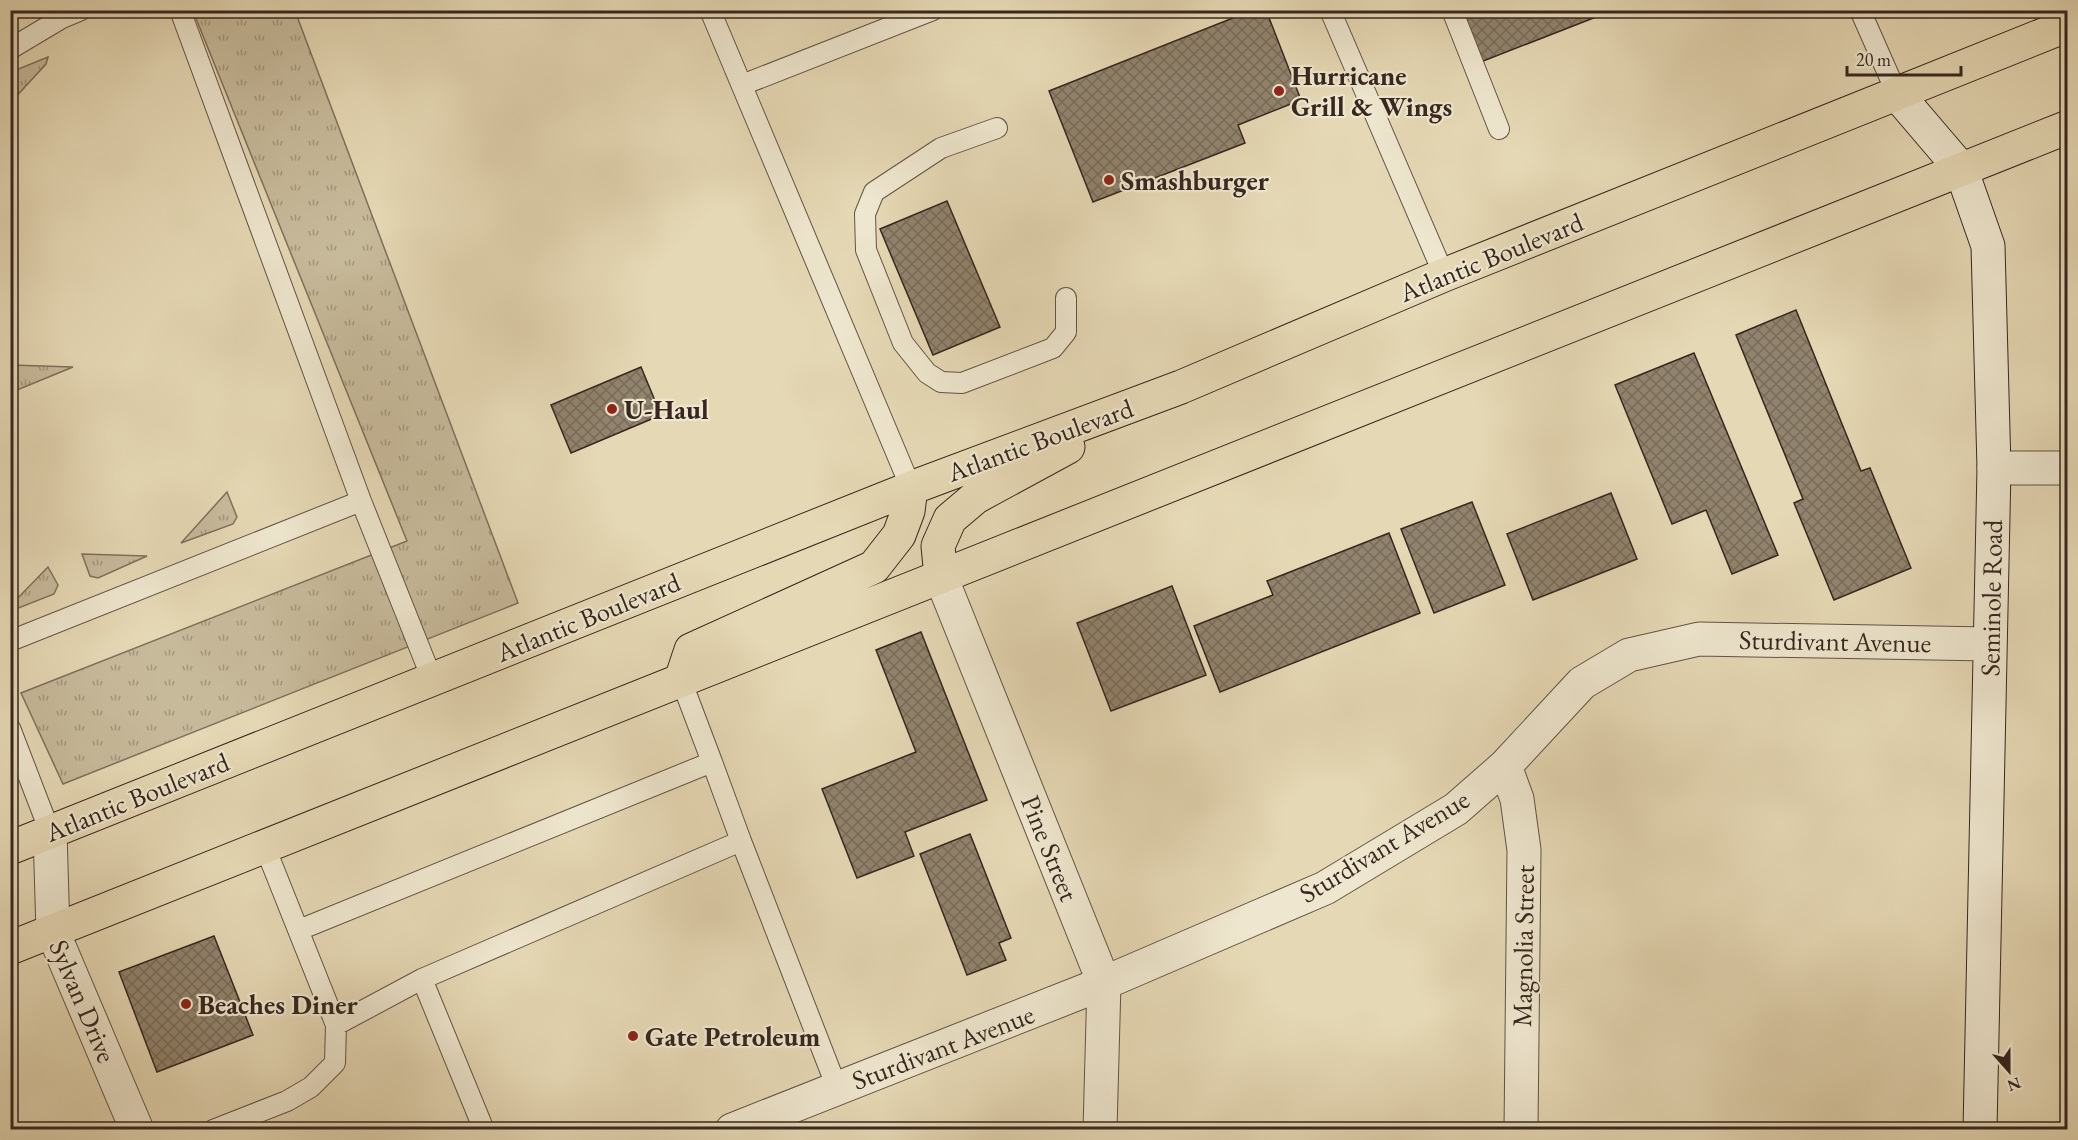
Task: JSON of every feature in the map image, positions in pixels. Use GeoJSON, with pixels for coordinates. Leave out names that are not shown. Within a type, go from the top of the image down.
{"type":"FeatureCollection","features":[{"type":"Feature","properties":{"kind":"highway","name":"Atlantic Boulevard"},"geometry":{"type":"LineString","coordinates":[[10,848],[911,488],[1181,387],[1444,275],[2067,25]]}},
{"type":"Feature","properties":{"kind":"highway"},"geometry":{"type":"LineString","coordinates":[[10,948],[2067,127]]}},
{"type":"Feature","properties":{"kind":"highway"},"geometry":{"type":"LineString","coordinates":[[941,577],[938,546],[950,519],[976,497],[1181,387]]}},
{"type":"Feature","properties":{"kind":"highway"},"geometry":{"type":"LineString","coordinates":[[681,680],[691,650],[874,567],[898,535],[908,511],[911,488]]}},
{"type":"Feature","properties":{"kind":"street","name":"Seminole Road"},"geometry":{"type":"LineString","coordinates":[[1897,94],[1961,169],[1988,246],[1994,468],[1980,1130]]}},
{"type":"Feature","properties":{"kind":"street"},"geometry":{"type":"LineString","coordinates":[[1994,468],[2067,468]]}},
{"type":"Feature","properties":{"kind":"street","name":"Pine Street"},"geometry":{"type":"LineString","coordinates":[[941,577],[1104,983],[1100,1130]]}},
{"type":"Feature","properties":{"kind":"street","name":"Sturdivant Avenue"},"geometry":{"type":"LineString","coordinates":[[732,1130],[1104,983],[1325,888],[1456,809],[1504,766],[1582,683],[1629,655],[1699,639],[1989,644]]}},
{"type":"Feature","properties":{"kind":"street","name":"Magnolia Street"},"geometry":{"type":"LineString","coordinates":[[1504,766],[1517,799],[1524,850],[1521,1130]]}},
{"type":"Feature","properties":{"kind":"street","name":"Sylvan Drive"},"geometry":{"type":"LineString","coordinates":[[50,832],[53,932],[137,1130]]}},
{"type":"Feature","properties":{"kind":"lane"},"geometry":{"type":"LineString","coordinates":[[10,49],[62,18],[81,10]]}},
{"type":"Feature","properties":{"kind":"lane"},"geometry":{"type":"LineString","coordinates":[[180,10],[361,501],[432,678]]}},
{"type":"Feature","properties":{"kind":"lane"},"geometry":{"type":"LineString","coordinates":[[710,10],[911,488]]}},
{"type":"Feature","properties":{"kind":"lane"},"geometry":{"type":"LineString","coordinates":[[742,85],[933,10]]}},
{"type":"Feature","properties":{"kind":"lane"},"geometry":{"type":"LineString","coordinates":[[1330,10],[1444,275]]}},
{"type":"Feature","properties":{"kind":"lane"},"geometry":{"type":"LineString","coordinates":[[1452,10],[1499,129]]}},
{"type":"Feature","properties":{"kind":"lane"},"geometry":{"type":"LineString","coordinates":[[1860,10],[1897,94]]}},
{"type":"Feature","properties":{"kind":"lane"},"geometry":{"type":"LineString","coordinates":[[997,128],[941,148],[874,192],[865,214],[866,250],[903,343],[927,373],[941,382],[962,383],[1053,348],[1066,332],[1066,298]]}},
{"type":"Feature","properties":{"kind":"lane"},"geometry":{"type":"LineString","coordinates":[[10,641],[361,501]]}},
{"type":"Feature","properties":{"kind":"lane"},"geometry":{"type":"LineString","coordinates":[[681,680],[837,1088]]}},
{"type":"Feature","properties":{"kind":"lane"},"geometry":{"type":"LineString","coordinates":[[10,728],[50,832]]}},
{"type":"Feature","properties":{"kind":"lane"},"geometry":{"type":"LineString","coordinates":[[299,930],[712,762]]}},
{"type":"Feature","properties":{"kind":"lane"},"geometry":{"type":"LineString","coordinates":[[336,1024],[422,979],[741,841]]}},
{"type":"Feature","properties":{"kind":"lane"},"geometry":{"type":"LineString","coordinates":[[213,1130],[287,1101],[311,1088],[335,1063],[336,1024],[265,847]]}},
{"type":"Feature","properties":{"kind":"lane"},"geometry":{"type":"LineString","coordinates":[[422,979],[484,1130]]}},
{"type":"Feature","properties":{"kind":"green space"},"geometry":{"type":"Polygon","coordinates":[[[193,11],[295,11],[518,603],[63,784],[21,693],[407,541],[193,11]]]}},
{"type":"Feature","properties":{"kind":"green space"},"geometry":{"type":"Polygon","coordinates":[[[48,57],[46,64],[11,102],[11,72],[48,57]]]}},
{"type":"Feature","properties":{"kind":"green space"},"geometry":{"type":"Polygon","coordinates":[[[11,365],[73,367],[17,390],[11,373],[11,365]]]}},
{"type":"Feature","properties":{"kind":"green space"},"geometry":{"type":"Polygon","coordinates":[[[227,492],[237,517],[233,524],[181,543],[227,492]]]}},
{"type":"Feature","properties":{"kind":"green space"},"geometry":{"type":"Polygon","coordinates":[[[82,554],[147,556],[98,578],[90,576],[82,554]]]}},
{"type":"Feature","properties":{"kind":"green space"},"geometry":{"type":"Polygon","coordinates":[[[48,567],[58,585],[54,594],[11,611],[11,605],[48,567]]]}},
{"type":"Feature","properties":{"kind":"building"},"geometry":{"type":"Polygon","coordinates":[[[1253,10],[1266,10],[1301,100],[1238,125],[1245,143],[1093,202],[1049,91],[1253,10]]]}},
{"type":"Feature","properties":{"kind":"building"},"geometry":{"type":"Polygon","coordinates":[[[1471,10],[1614,10],[1478,63],[1459,15],[1471,10]]]}},
{"type":"Feature","properties":{"kind":"building"},"geometry":{"type":"Polygon","coordinates":[[[947,201],[1000,327],[933,355],[880,229],[947,201]]]}},
{"type":"Feature","properties":{"kind":"building"},"geometry":{"type":"Polygon","coordinates":[[[1796,310],[1861,471],[1870,468],[1911,568],[1834,600],[1794,503],[1803,499],[1736,335],[1796,310]]]}},
{"type":"Feature","properties":{"kind":"building"},"geometry":{"type":"Polygon","coordinates":[[[1694,353],[1778,555],[1732,574],[1706,510],[1672,524],[1615,385],[1694,353]]]}},
{"type":"Feature","properties":{"kind":"building"},"geometry":{"type":"Polygon","coordinates":[[[641,367],[661,415],[571,453],[551,405],[641,367]]]}},
{"type":"Feature","properties":{"kind":"building"},"geometry":{"type":"Polygon","coordinates":[[[1611,493],[1637,559],[1533,600],[1507,534],[1611,493]]]}},
{"type":"Feature","properties":{"kind":"building"},"geometry":{"type":"Polygon","coordinates":[[[1472,502],[1505,585],[1434,613],[1401,529],[1472,502]]]}},
{"type":"Feature","properties":{"kind":"building"},"geometry":{"type":"Polygon","coordinates":[[[1389,533],[1420,613],[1220,692],[1194,626],[1273,595],[1267,581],[1389,533]]]}},
{"type":"Feature","properties":{"kind":"building"},"geometry":{"type":"Polygon","coordinates":[[[1172,586],[1206,675],[1111,711],[1077,623],[1172,586]]]}},
{"type":"Feature","properties":{"kind":"building"},"geometry":{"type":"Polygon","coordinates":[[[921,632],[987,800],[905,832],[914,856],[857,878],[822,789],[916,752],[876,650],[921,632]]]}},
{"type":"Feature","properties":{"kind":"building"},"geometry":{"type":"Polygon","coordinates":[[[970,834],[1011,938],[999,943],[1006,960],[967,975],[920,854],[970,834]]]}},
{"type":"Feature","properties":{"kind":"building","name":"Beaches Diner"},"geometry":{"type":"Polygon","coordinates":[[[214,936],[253,1035],[157,1072],[119,972],[214,936]]]}},
{"type":"Feature","properties":{"kind":"place","name":"Hurricane Grill & Wings"},"geometry":{"type":"Point","coordinates":[1279,91]}},
{"type":"Feature","properties":{"kind":"place","name":"Smashburger"},"geometry":{"type":"Point","coordinates":[1109,180]}},
{"type":"Feature","properties":{"kind":"place","name":"U-Haul"},"geometry":{"type":"Point","coordinates":[612,409]}},
{"type":"Feature","properties":{"kind":"place","name":"Beaches Diner"},"geometry":{"type":"Point","coordinates":[186,1004]}},
{"type":"Feature","properties":{"kind":"place","name":"Gate Petroleum"},"geometry":{"type":"Point","coordinates":[633,1036]}}]}
